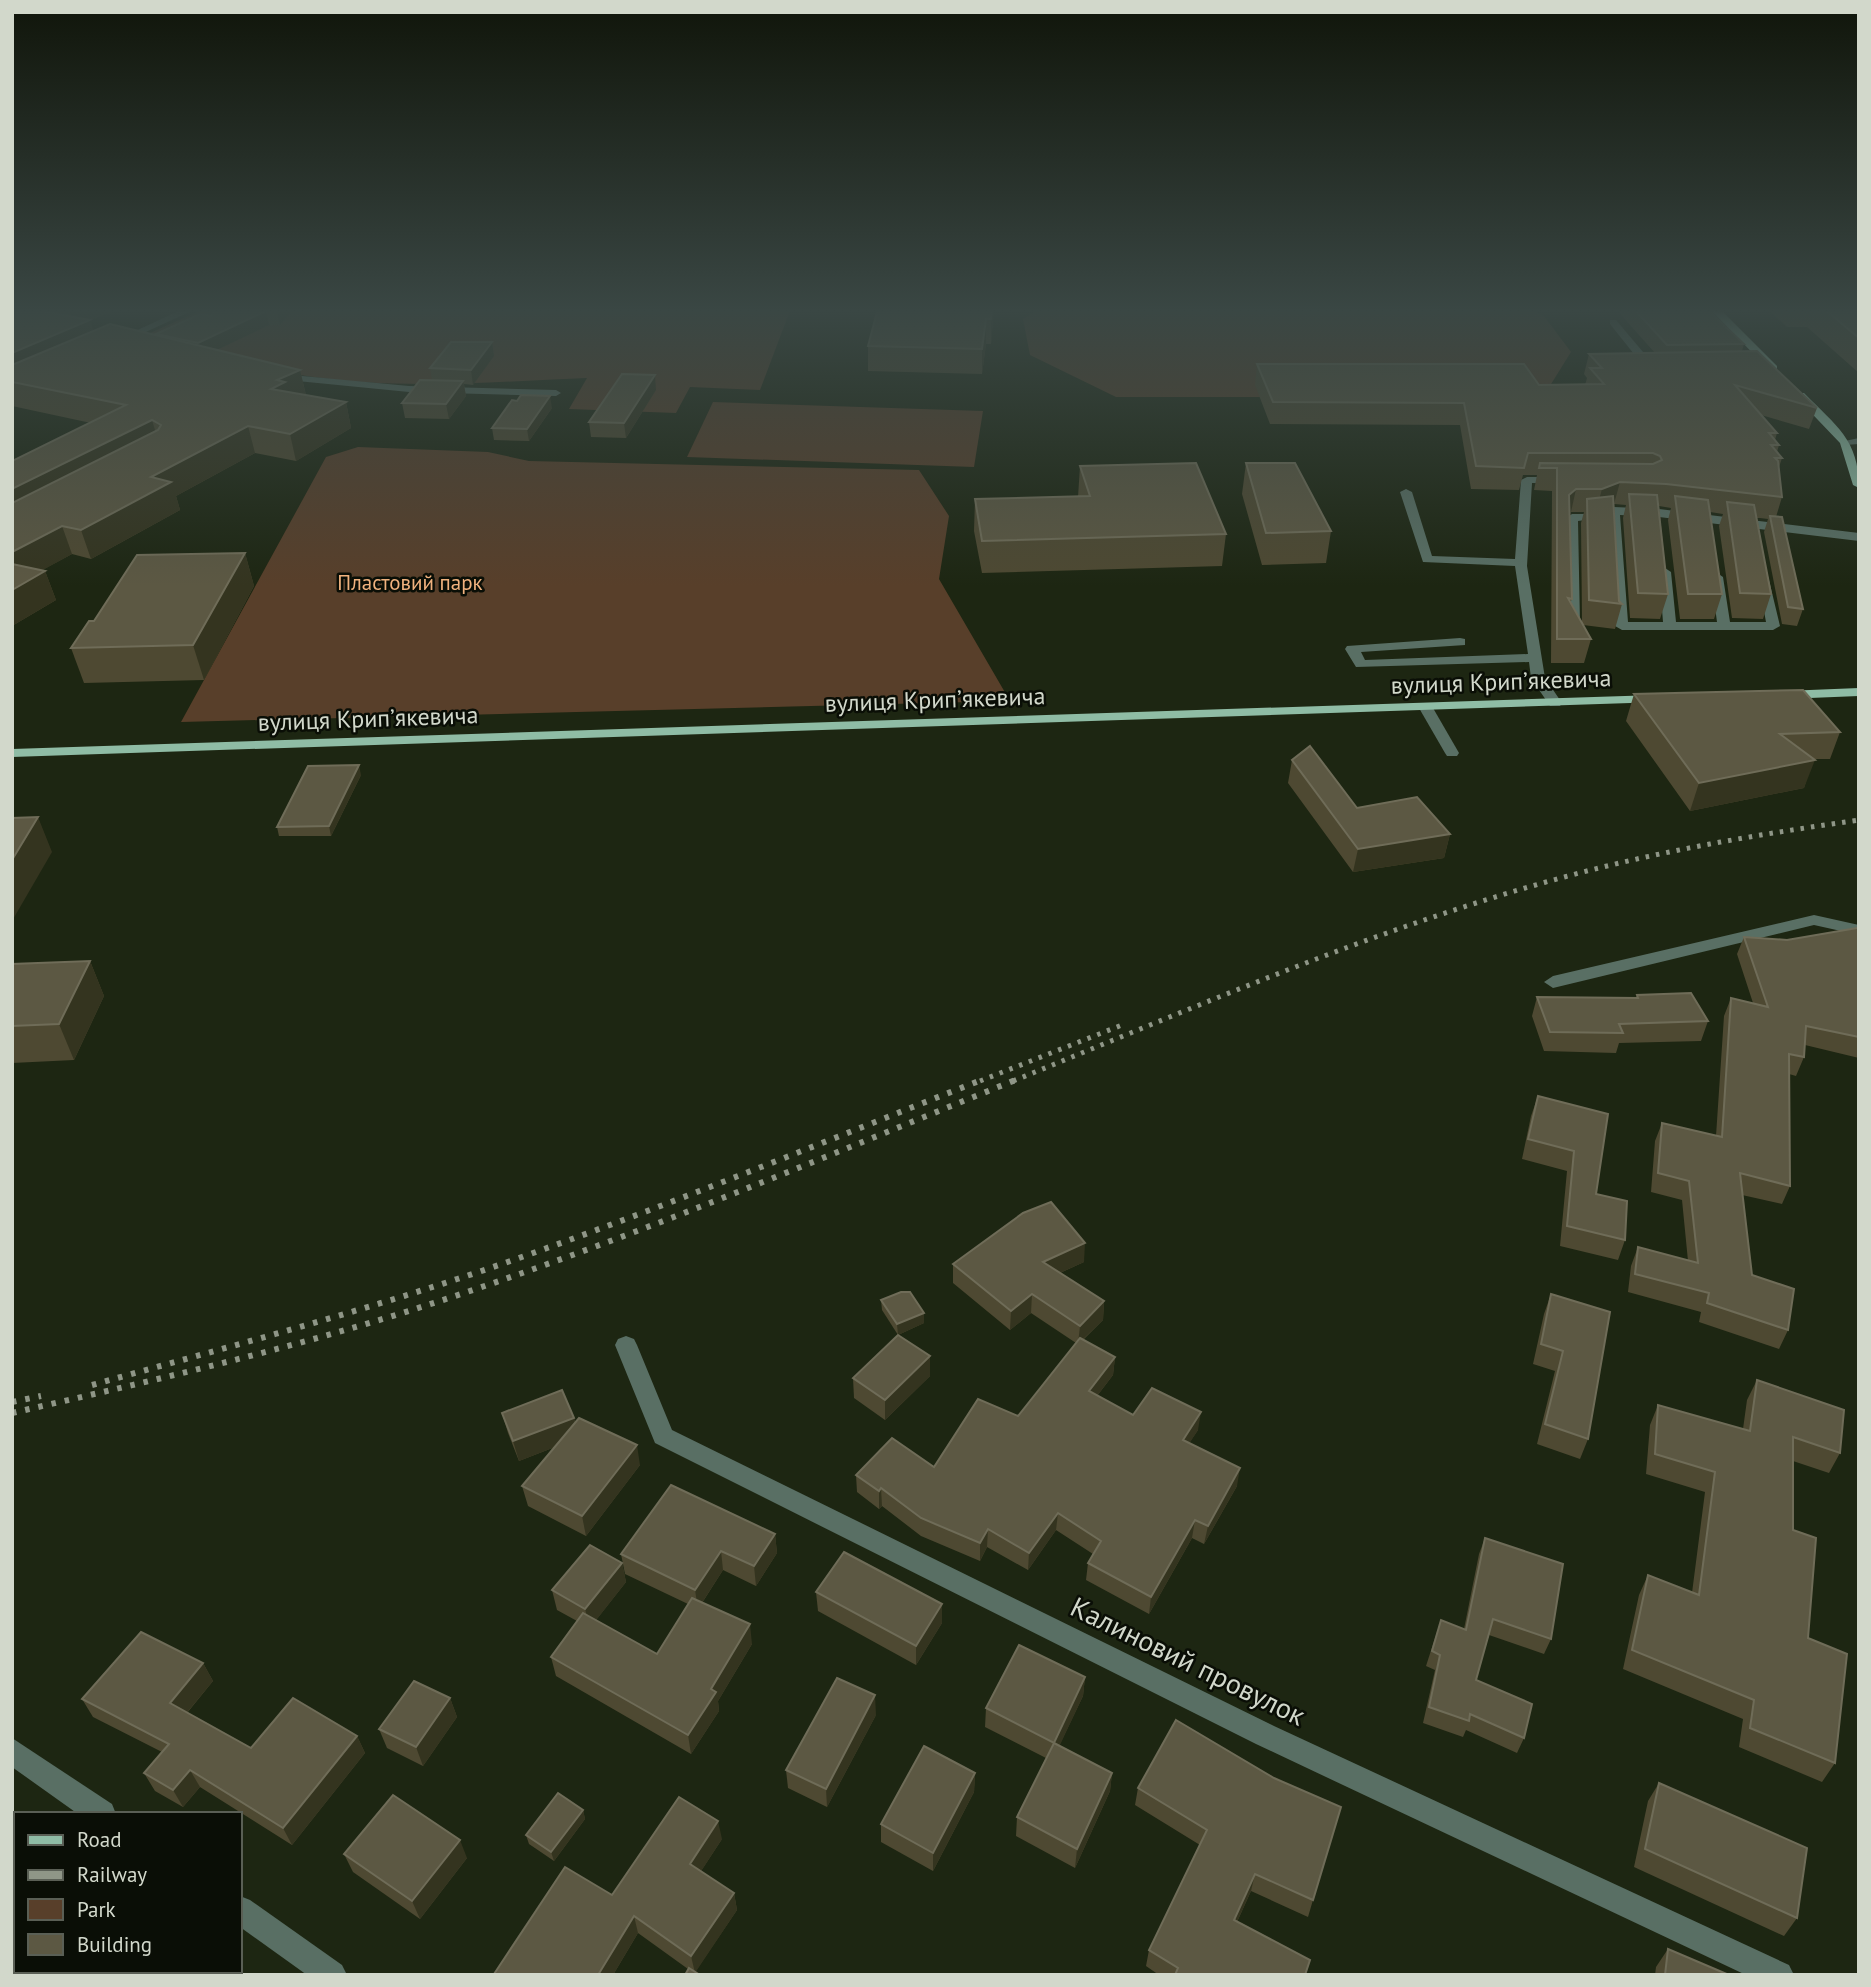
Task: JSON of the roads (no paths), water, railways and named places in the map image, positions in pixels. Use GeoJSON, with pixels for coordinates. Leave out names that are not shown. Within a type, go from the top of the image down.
{"type":"FeatureCollection","features":[{"type":"Feature","properties":{"kind":"main road"},"geometry":{"type":"LineString","coordinates":[[1804,401],[1845,442],[1859,485]]}},
{"type":"Feature","properties":{"kind":"main road"},"geometry":{"type":"LineString","coordinates":[[1771,695],[1859,692]]}},
{"type":"Feature","properties":{"kind":"main road","name":"вулиця Крипʼякевича"},"geometry":{"type":"LineString","coordinates":[[12,753],[1676,699]]}},
{"type":"Feature","properties":{"kind":"street"},"geometry":{"type":"LineString","coordinates":[[1845,442],[1859,442]]}},
{"type":"Feature","properties":{"kind":"street"},"geometry":{"type":"LineString","coordinates":[[1555,703],[1538,678],[1521,563],[1527,480],[1567,480]]}},
{"type":"Feature","properties":{"kind":"street"},"geometry":{"type":"LineString","coordinates":[[1406,492],[1427,559],[1521,563]]}},
{"type":"Feature","properties":{"kind":"street"},"geometry":{"type":"LineString","coordinates":[[1614,512],[1622,626],[1773,626],[1762,563]]}},
{"type":"Feature","properties":{"kind":"street"},"geometry":{"type":"LineString","coordinates":[[1573,624],[1572,518],[1599,517],[1614,512],[1756,531],[1859,537]]}},
{"type":"Feature","properties":{"kind":"street"},"geometry":{"type":"LineString","coordinates":[[1715,559],[1724,626]]}},
{"type":"Feature","properties":{"kind":"street"},"geometry":{"type":"LineString","coordinates":[[1664,563],[1670,626]]}},
{"type":"Feature","properties":{"kind":"street"},"geometry":{"type":"LineString","coordinates":[[1460,642],[1352,649],[1361,664],[1535,658]]}},
{"type":"Feature","properties":{"kind":"street"},"geometry":{"type":"LineString","coordinates":[[1426,708],[1452,753]]}},
{"type":"Feature","properties":{"kind":"street"},"geometry":{"type":"LineString","coordinates":[[1553,982],[1814,920],[1859,930]]}},
{"type":"Feature","properties":{"kind":"street","name":"Калиновий провулок"},"geometry":{"type":"LineString","coordinates":[[626,1345],[663,1436],[1265,1735],[1779,1975]]}},
{"type":"Feature","properties":{"kind":"street"},"geometry":{"type":"LineString","coordinates":[[12,1751],[99,1812]]}},
{"type":"Feature","properties":{"kind":"street"},"geometry":{"type":"LineString","coordinates":[[242,1911],[332,1975]]}},
{"type":"Feature","properties":{"kind":"railway"},"geometry":{"type":"LineString","coordinates":[[1013,1081],[1288,970],[1497,896],[1676,851],[1859,820]]}},
{"type":"Feature","properties":{"kind":"railway"},"geometry":{"type":"LineString","coordinates":[[980,1081],[1122,1025]]}},
{"type":"Feature","properties":{"kind":"railway"},"geometry":{"type":"LineString","coordinates":[[92,1385],[347,1313],[499,1265],[682,1198],[984,1079]]}},
{"type":"Feature","properties":{"kind":"railway"},"geometry":{"type":"LineString","coordinates":[[12,1413],[265,1352],[491,1284],[718,1200],[1018,1079]]}},
{"type":"Feature","properties":{"kind":"railway"},"geometry":{"type":"LineString","coordinates":[[12,1402],[41,1396]]}},
{"type":"Feature","properties":{"kind":"park label","name":"Пластовий парк"},"geometry":{"type":"Point","coordinates":[410,583]}}]}
